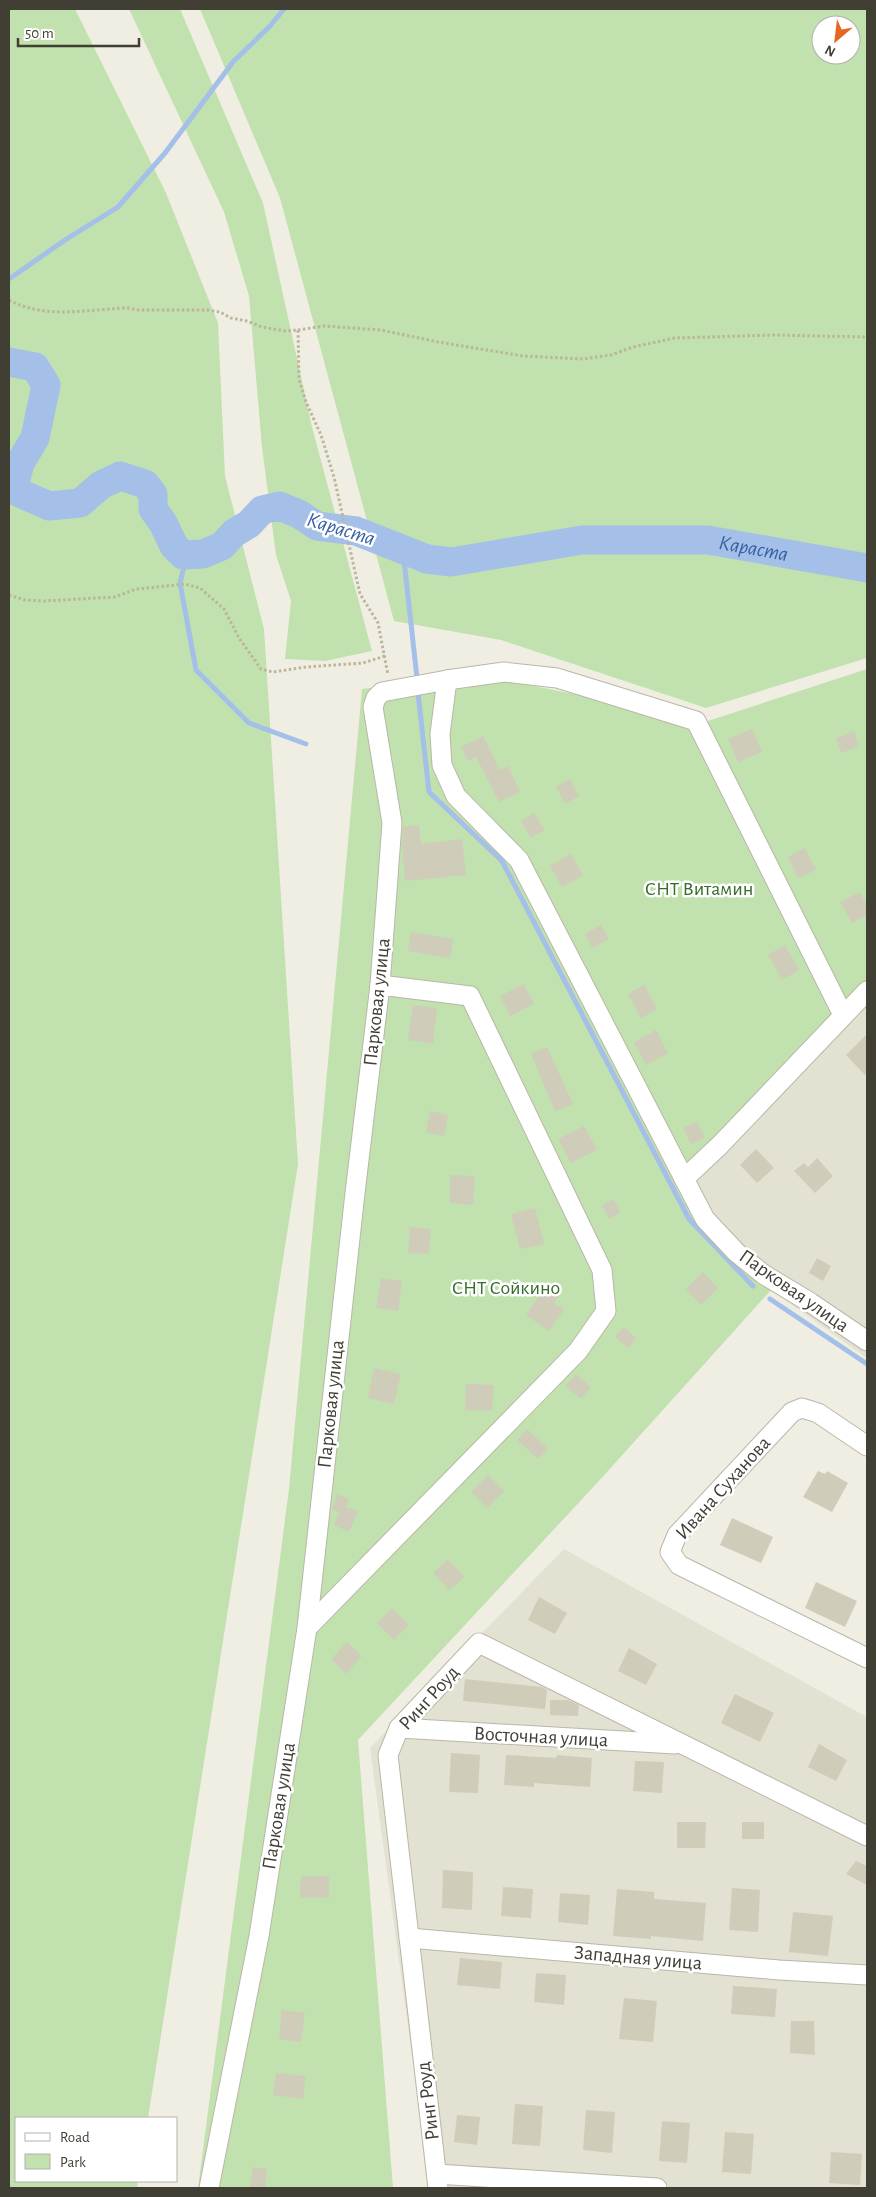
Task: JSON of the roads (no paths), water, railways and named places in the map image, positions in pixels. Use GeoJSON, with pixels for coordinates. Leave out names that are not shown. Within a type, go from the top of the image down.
{"type":"FeatureCollection","features":[{"type":"Feature","properties":{"kind":"street"},"geometry":{"type":"LineString","coordinates":[[447,680],[504,672],[558,678],[696,721],[843,1015]]}},
{"type":"Feature","properties":{"kind":"street","name":"Парковая улица"},"geometry":{"type":"LineString","coordinates":[[210,2188],[259,1936],[307,1628],[356,1183],[380,985],[392,823],[373,707],[376,698],[382,692],[447,680],[440,734],[442,765],[456,796],[520,860],[705,1218],[736,1252],[763,1274],[812,1303],[867,1341]]}},
{"type":"Feature","properties":{"kind":"street"},"geometry":{"type":"LineString","coordinates":[[307,1628],[578,1351],[606,1311],[602,1270],[470,996],[380,985]]}},
{"type":"Feature","properties":{"kind":"street"},"geometry":{"type":"LineString","coordinates":[[684,1179],[720,1144],[867,990]]}},
{"type":"Feature","properties":{"kind":"street","name":"Ивана Суханова"},"geometry":{"type":"LineString","coordinates":[[867,1446],[818,1413],[802,1408],[792,1412],[677,1535],[670,1552],[680,1565],[867,1658]]}},
{"type":"Feature","properties":{"kind":"street","name":"Ринг Роуд"},"geometry":{"type":"LineString","coordinates":[[438,2181],[388,1755],[399,1728],[479,1643],[867,1836]]}},
{"type":"Feature","properties":{"kind":"street","name":"Восточная улица"},"geometry":{"type":"LineString","coordinates":[[399,1728],[683,1745]]}},
{"type":"Feature","properties":{"kind":"street","name":"Западная улица"},"geometry":{"type":"LineString","coordinates":[[409,1938],[769,1969],[867,1975]]}},
{"type":"Feature","properties":{"kind":"street"},"geometry":{"type":"LineString","coordinates":[[438,2181],[658,2188]]}},
{"type":"Feature","properties":{"kind":"waterway"},"geometry":{"type":"LineString","coordinates":[[9,279],[65,240],[118,207],[165,153],[233,62],[270,26],[284,9]]}},
{"type":"Feature","properties":{"kind":"waterway","name":"Караста"},"geometry":{"type":"LineString","coordinates":[[9,362],[35,367],[46,385],[35,438],[20,463],[13,490],[49,506],[80,503],[101,485],[120,476],[145,484],[153,494],[153,509],[163,523],[174,546],[183,555],[203,554],[222,546],[234,533],[249,524],[262,510],[279,506],[299,514],[317,526],[356,531],[427,559],[451,562],[582,540],[708,540],[867,568]]}},
{"type":"Feature","properties":{"kind":"waterway"},"geometry":{"type":"LineString","coordinates":[[403,551],[417,678]]}},
{"type":"Feature","properties":{"kind":"waterway"},"geometry":{"type":"LineString","coordinates":[[187,555],[180,583],[196,670],[249,723],[306,744]]}},
{"type":"Feature","properties":{"kind":"waterway"},"geometry":{"type":"LineString","coordinates":[[418,693],[429,792],[502,861],[689,1219],[753,1286]]}},
{"type":"Feature","properties":{"kind":"waterway"},"geometry":{"type":"LineString","coordinates":[[770,1299],[867,1364]]}},
{"type":"Feature","properties":{"kind":"park label","name":"СНТ Витамин"},"geometry":{"type":"Point","coordinates":[699,889]}},
{"type":"Feature","properties":{"kind":"park label","name":"СНТ Сойкино"},"geometry":{"type":"Point","coordinates":[506,1288]}}]}
